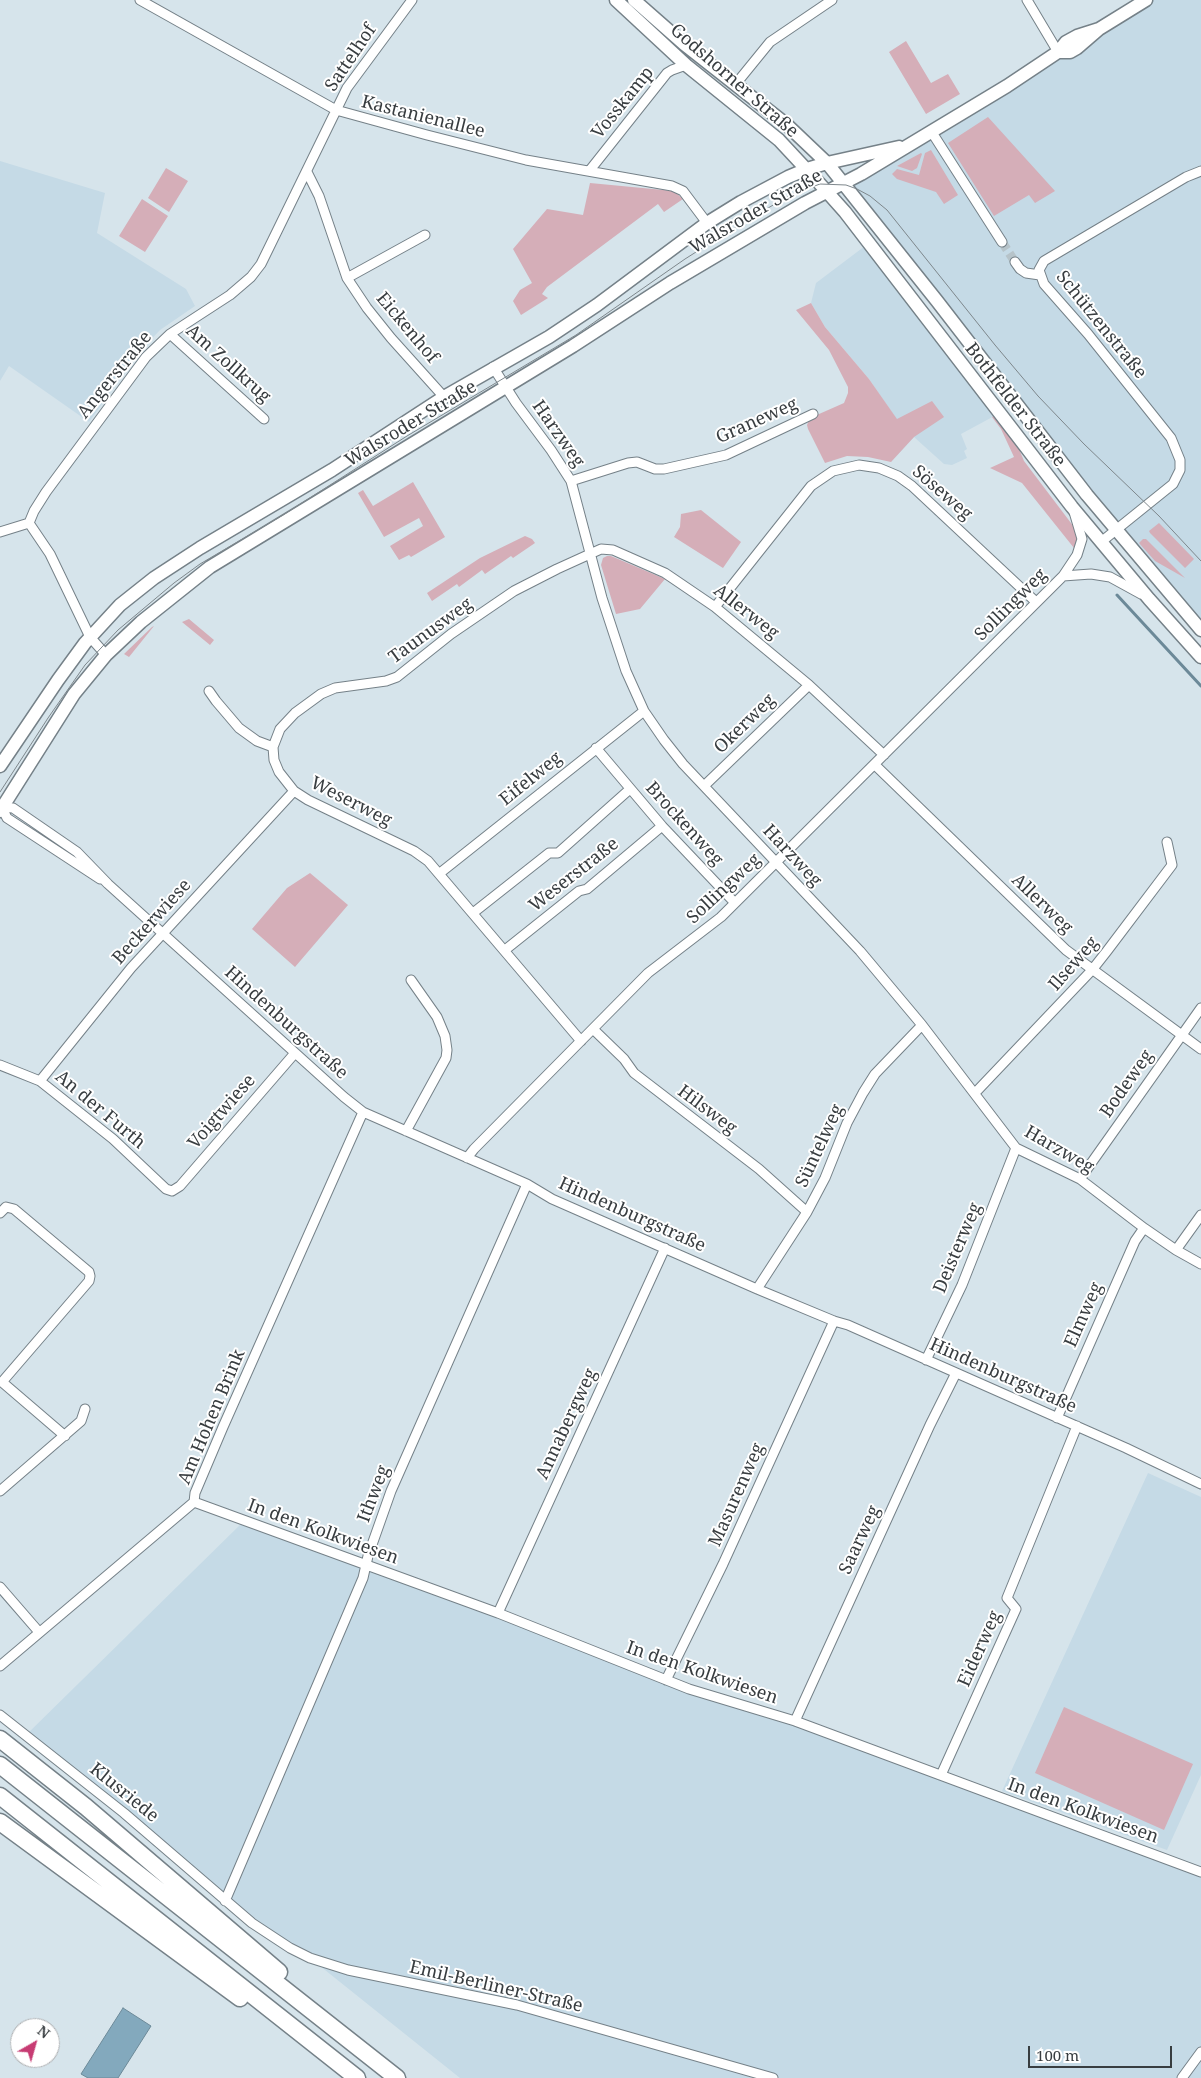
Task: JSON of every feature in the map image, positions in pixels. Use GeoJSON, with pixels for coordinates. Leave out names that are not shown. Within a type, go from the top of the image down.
{"type":"FeatureCollection","features":[{"type":"Feature","properties":{"kind":"highway"},"geometry":{"type":"LineString","coordinates":[[0,1739],[86,1807],[289,1980],[329,2024]]}},
{"type":"Feature","properties":{"kind":"highway"},"geometry":{"type":"LineString","coordinates":[[0,1765],[397,2078]]}},
{"type":"Feature","properties":{"kind":"highway"},"geometry":{"type":"LineString","coordinates":[[0,1796],[357,2078]]}},
{"type":"Feature","properties":{"kind":"highway"},"geometry":{"type":"LineString","coordinates":[[0,1822],[64,1871],[262,2014],[314,2044]]}},
{"type":"Feature","properties":{"kind":"main road","name":"Godshorner Straße"},"geometry":{"type":"LineString","coordinates":[[616,0],[686,65],[772,135],[807,169]]}},
{"type":"Feature","properties":{"kind":"main road","name":"Godshorner Straße"},"geometry":{"type":"LineString","coordinates":[[634,0],[684,44],[787,125],[827,163]]}},
{"type":"Feature","properties":{"kind":"main road","name":"Walsroder Straße"},"geometry":{"type":"LineString","coordinates":[[1,808],[74,694],[106,655],[141,622],[210,568],[506,387],[670,283],[827,191],[861,174],[1058,52],[1070,52],[1077,48],[1099,29],[1146,0]]}},
{"type":"Feature","properties":{"kind":"main road","name":"Walsroder Straße"},"geometry":{"type":"LineString","coordinates":[[0,766],[58,680],[90,637],[120,606],[161,573],[332,470],[444,397],[573,322],[707,224],[769,186],[807,169],[827,163],[909,145]]}},
{"type":"Feature","properties":{"kind":"main road","name":"Bothfelder Straße"},"geometry":{"type":"LineString","coordinates":[[827,163],[844,182],[1115,530],[1201,630]]}},
{"type":"Feature","properties":{"kind":"main road","name":"Bothfelder Straße"},"geometry":{"type":"LineString","coordinates":[[807,169],[850,219],[1072,507],[1149,599],[1201,657]]}},
{"type":"Feature","properties":{"kind":"street","name":"Kastanienallee"},"geometry":{"type":"LineString","coordinates":[[140,0],[336,110],[388,126],[526,160],[664,184],[680,189],[707,224]]}},
{"type":"Feature","properties":{"kind":"street","name":"Sattelhof"},"geometry":{"type":"LineString","coordinates":[[336,110],[357,72],[412,0]]}},
{"type":"Feature","properties":{"kind":"street"},"geometry":{"type":"LineString","coordinates":[[735,84],[770,42],[832,0]]}},
{"type":"Feature","properties":{"kind":"street"},"geometry":{"type":"LineString","coordinates":[[1027,0],[1058,52]]}},
{"type":"Feature","properties":{"kind":"street","name":"Vosskamp"},"geometry":{"type":"LineString","coordinates":[[590,170],[667,73],[686,65]]}},
{"type":"Feature","properties":{"kind":"street","name":"Angerstraße"},"geometry":{"type":"LineString","coordinates":[[29,524],[34,511],[46,492],[146,357],[170,334],[219,304],[251,277],[267,255],[336,110]]}},
{"type":"Feature","properties":{"kind":"street"},"geometry":{"type":"LineString","coordinates":[[931,131],[1002,242]]}},
{"type":"Feature","properties":{"kind":"street","name":"Schützenstraße"},"geometry":{"type":"LineString","coordinates":[[1101,542],[1173,484],[1180,470],[1177,450],[1171,438],[1154,416],[1071,314],[1044,284],[1039,270],[1044,261],[1186,176],[1201,171]]}},
{"type":"Feature","properties":{"kind":"street","name":"Eickenhof"},"geometry":{"type":"LineString","coordinates":[[307,172],[319,196],[347,278],[367,308],[391,338],[444,397]]}},
{"type":"Feature","properties":{"kind":"street"},"geometry":{"type":"LineString","coordinates":[[347,278],[425,235]]}},
{"type":"Feature","properties":{"kind":"street"},"geometry":{"type":"LineString","coordinates":[[1015,262],[1026,273],[1040,276]]}},
{"type":"Feature","properties":{"kind":"street","name":"Am Zollkrug"},"geometry":{"type":"LineString","coordinates":[[170,334],[264,419]]}},
{"type":"Feature","properties":{"kind":"street","name":"Harzweg"},"geometry":{"type":"LineString","coordinates":[[493,368],[571,481],[616,645],[644,711],[674,752],[860,951],[922,1025],[1016,1148],[1080,1179],[1144,1228],[1176,1250],[1201,1264]]}},
{"type":"Feature","properties":{"kind":"street","name":"Graneweg"},"geometry":{"type":"LineString","coordinates":[[571,481],[628,463],[637,462],[655,469],[664,469],[726,456],[813,414]]}},
{"type":"Feature","properties":{"kind":"street","name":"Söseweg"},"geometry":{"type":"LineString","coordinates":[[716,607],[811,486],[833,471],[859,465],[879,468],[898,476],[912,486],[1036,602]]}},
{"type":"Feature","properties":{"kind":"street","name":"Sollingweg"},"geometry":{"type":"LineString","coordinates":[[467,1158],[648,973],[691,942],[735,903],[1063,576],[1078,555],[1082,539],[1072,507]]}},
{"type":"Feature","properties":{"kind":"street"},"geometry":{"type":"LineString","coordinates":[[0,532],[29,524],[50,554],[90,637],[106,655]]}},
{"type":"Feature","properties":{"kind":"street","name":"Allerweg"},"geometry":{"type":"LineString","coordinates":[[591,553],[601,549],[613,550],[665,573],[716,607],[808,685],[884,755]]}},
{"type":"Feature","properties":{"kind":"street","name":"Taunusweg"},"geometry":{"type":"LineString","coordinates":[[273,747],[280,729],[295,713],[321,694],[342,686],[386,681],[397,677],[452,634],[514,591],[591,553]]}},
{"type":"Feature","properties":{"kind":"street","name":"Sollingweg"},"geometry":{"type":"LineString","coordinates":[[1063,576],[1091,574],[1110,577],[1149,599]]}},
{"type":"Feature","properties":{"kind":"street","name":"Okerweg"},"geometry":{"type":"LineString","coordinates":[[704,786],[808,685]]}},
{"type":"Feature","properties":{"kind":"street"},"geometry":{"type":"LineString","coordinates":[[209,691],[220,707],[239,728],[257,741],[273,747]]}},
{"type":"Feature","properties":{"kind":"street","name":"Eifelweg"},"geometry":{"type":"LineString","coordinates":[[440,873],[644,711]]}},
{"type":"Feature","properties":{"kind":"street","name":"Weserweg"},"geometry":{"type":"LineString","coordinates":[[273,747],[274,760],[279,772],[294,791],[308,800],[414,851],[440,873],[581,1041]]}},
{"type":"Feature","properties":{"kind":"street","name":"Brockenweg"},"geometry":{"type":"LineString","coordinates":[[596,748],[662,826],[735,903]]}},
{"type":"Feature","properties":{"kind":"street","name":"Allerweg"},"geometry":{"type":"LineString","coordinates":[[875,765],[1066,950],[1201,1049]]}},
{"type":"Feature","properties":{"kind":"street","name":"Brockenweg"},"geometry":{"type":"LineString","coordinates":[[473,913],[549,852],[558,853],[630,789]]}},
{"type":"Feature","properties":{"kind":"street","name":"Beckerwiese"},"geometry":{"type":"LineString","coordinates":[[40,1082],[105,998],[294,791]]}},
{"type":"Feature","properties":{"kind":"street","name":"Hindenburgstraße"},"geometry":{"type":"LineString","coordinates":[[1,808],[13,808],[86,860],[108,884],[363,1112],[526,1184],[552,1199],[757,1289],[848,1325],[1077,1426],[1201,1484]]}},
{"type":"Feature","properties":{"kind":"street","name":"Weserstraße"},"geometry":{"type":"LineString","coordinates":[[505,950],[579,890],[587,889],[662,826]]}},
{"type":"Feature","properties":{"kind":"street","name":"Ilseweg"},"geometry":{"type":"LineString","coordinates":[[975,1093],[1092,970],[1172,865],[1167,842]]}},
{"type":"Feature","properties":{"kind":"street"},"geometry":{"type":"LineString","coordinates":[[406,1131],[446,1058],[447,1050],[437,1017],[412,980]]}},
{"type":"Feature","properties":{"kind":"street","name":"Bodeweg"},"geometry":{"type":"LineString","coordinates":[[1080,1179],[1201,1008]]}},
{"type":"Feature","properties":{"kind":"street","name":"Süntelweg"},"geometry":{"type":"LineString","coordinates":[[757,1289],[807,1212],[825,1178],[847,1123],[863,1093],[876,1074],[922,1025]]}},
{"type":"Feature","properties":{"kind":"street","name":"Hilsweg"},"geometry":{"type":"LineString","coordinates":[[593,1029],[624,1059],[634,1073],[759,1169],[807,1212]]}},
{"type":"Feature","properties":{"kind":"street","name":"Voigtwiese"},"geometry":{"type":"LineString","coordinates":[[172,1191],[180,1186],[295,1053]]}},
{"type":"Feature","properties":{"kind":"street","name":"An der Furth"},"geometry":{"type":"LineString","coordinates":[[0,1065],[40,1082],[113,1139],[166,1189],[172,1191]]}},
{"type":"Feature","properties":{"kind":"street","name":"Am Hohen Brink"},"geometry":{"type":"LineString","coordinates":[[0,1666],[194,1502],[195,1493],[363,1112]]}},
{"type":"Feature","properties":{"kind":"street","name":"Deisterweg"},"geometry":{"type":"LineString","coordinates":[[926,1360],[962,1285],[1016,1148]]}},
{"type":"Feature","properties":{"kind":"street","name":"Ithweg"},"geometry":{"type":"LineString","coordinates":[[225,1901],[364,1578],[366,1566],[391,1491],[526,1184]]}},
{"type":"Feature","properties":{"kind":"street"},"geometry":{"type":"LineString","coordinates":[[0,1213],[6,1207],[14,1209],[88,1272],[90,1276],[89,1280],[2,1382],[65,1436]]}},
{"type":"Feature","properties":{"kind":"street"},"geometry":{"type":"LineString","coordinates":[[1176,1250],[1201,1215]]}},
{"type":"Feature","properties":{"kind":"street","name":"Elmweg"},"geometry":{"type":"LineString","coordinates":[[1058,1418],[1135,1241],[1144,1228]]}},
{"type":"Feature","properties":{"kind":"street","name":"Annabergweg"},"geometry":{"type":"LineString","coordinates":[[498,1613],[665,1248]]}},
{"type":"Feature","properties":{"kind":"street","name":"Masurenweg"},"geometry":{"type":"LineString","coordinates":[[666,1680],[723,1564],[834,1321]]}},
{"type":"Feature","properties":{"kind":"street","name":"Saarweg"},"geometry":{"type":"LineString","coordinates":[[795,1721],[930,1425],[956,1373]]}},
{"type":"Feature","properties":{"kind":"street"},"geometry":{"type":"LineString","coordinates":[[0,1491],[81,1421],[85,1409]]}},
{"type":"Feature","properties":{"kind":"street","name":"Eiderweg"},"geometry":{"type":"LineString","coordinates":[[941,1775],[1016,1608],[1007,1598],[1077,1426]]}},
{"type":"Feature","properties":{"kind":"street","name":"In den Kolkwiesen"},"geometry":{"type":"LineString","coordinates":[[194,1502],[498,1613],[666,1680],[795,1721],[1201,1872]]}},
{"type":"Feature","properties":{"kind":"street"},"geometry":{"type":"LineString","coordinates":[[0,1587],[38,1632]]}},
{"type":"Feature","properties":{"kind":"street","name":"Klusriede"},"geometry":{"type":"LineString","coordinates":[[0,1715],[141,1827],[225,1901]]}},
{"type":"Feature","properties":{"kind":"street","name":"Emil-Berliner-Straße"},"geometry":{"type":"LineString","coordinates":[[225,1901],[267,1934],[290,1948],[328,1965],[517,2005],[773,2078]]}},
{"type":"Feature","properties":{"kind":"street"},"geometry":{"type":"LineString","coordinates":[[1182,2078],[1201,2052]]}},
{"type":"Feature","properties":{"kind":"shaded area"},"geometry":{"type":"Polygon","coordinates":[[[1146,0],[1201,0],[1201,630],[846,185],[1146,0]]]}},
{"type":"Feature","properties":{"kind":"shaded area"},"geometry":{"type":"Polygon","coordinates":[[[906,41],[931,83],[948,74],[960,94],[926,114],[889,52],[906,41]]]}},
{"type":"Feature","properties":{"kind":"shaded area"},"geometry":{"type":"Polygon","coordinates":[[[988,117],[1055,191],[1035,203],[1029,195],[994,216],[948,143],[988,117]]]}},
{"type":"Feature","properties":{"kind":"shaded area"},"geometry":{"type":"Polygon","coordinates":[[[931,150],[958,195],[944,204],[936,192],[897,179],[892,174],[897,169],[919,175],[925,153],[931,150]]]}},
{"type":"Feature","properties":{"kind":"shaded area"},"geometry":{"type":"Polygon","coordinates":[[[921,153],[917,168],[912,171],[897,166],[921,153]]]}},
{"type":"Feature","properties":{"kind":"shaded area"},"geometry":{"type":"Polygon","coordinates":[[[0,161],[105,193],[97,233],[186,289],[195,306],[160,330],[141,350],[89,422],[9,366],[0,381],[0,161]]]}},
{"type":"Feature","properties":{"kind":"shaded area"},"geometry":{"type":"Polygon","coordinates":[[[166,168],[188,181],[169,212],[148,198],[166,168]]]}},
{"type":"Feature","properties":{"kind":"shaded area"},"geometry":{"type":"Polygon","coordinates":[[[590,183],[674,191],[683,199],[664,212],[658,204],[547,287],[542,294],[548,298],[521,315],[513,301],[520,290],[532,283],[513,249],[547,209],[583,215],[590,183]]]}},
{"type":"Feature","properties":{"kind":"shaded area"},"geometry":{"type":"Polygon","coordinates":[[[142,199],[168,216],[145,252],[119,236],[142,199]]]}},
{"type":"Feature","properties":{"kind":"shaded area"},"geometry":{"type":"Polygon","coordinates":[[[865,246],[998,414],[961,434],[967,449],[964,451],[967,458],[952,465],[944,464],[914,437],[891,462],[897,420],[869,379],[825,327],[811,303],[816,283],[865,246]]]}},
{"type":"Feature","properties":{"kind":"shaded area"},"geometry":{"type":"Polygon","coordinates":[[[811,303],[825,327],[869,379],[897,419],[932,401],[944,417],[914,437],[891,462],[868,457],[847,456],[825,463],[807,425],[810,418],[844,403],[848,387],[829,350],[796,310],[811,303]]]}},
{"type":"Feature","properties":{"kind":"shaded area"},"geometry":{"type":"Polygon","coordinates":[[[995,415],[1017,444],[1024,461],[1074,527],[1077,538],[1074,548],[1022,483],[990,468],[1014,457],[1001,429],[992,417],[995,415]]]}},
{"type":"Feature","properties":{"kind":"shaded area"},"geometry":{"type":"Polygon","coordinates":[[[413,482],[445,537],[411,557],[409,555],[399,560],[390,546],[423,526],[419,518],[384,537],[358,493],[363,490],[373,506],[413,482]]]}},
{"type":"Feature","properties":{"kind":"shaded area"},"geometry":{"type":"Polygon","coordinates":[[[701,510],[741,542],[723,568],[674,537],[680,527],[681,514],[701,510]]]}},
{"type":"Feature","properties":{"kind":"shaded area"},"geometry":{"type":"Polygon","coordinates":[[[1159,523],[1194,559],[1185,568],[1150,533],[1149,531],[1159,523]]]}},
{"type":"Feature","properties":{"kind":"shaded area"},"geometry":{"type":"Polygon","coordinates":[[[525,536],[532,539],[535,543],[513,558],[511,556],[485,574],[482,570],[459,587],[457,584],[432,601],[427,593],[480,558],[525,536]]]}},
{"type":"Feature","properties":{"kind":"shaded area"},"geometry":{"type":"Polygon","coordinates":[[[1146,539],[1185,578],[1155,561],[1139,543],[1146,539]]]}},
{"type":"Feature","properties":{"kind":"shaded area"},"geometry":{"type":"Polygon","coordinates":[[[607,556],[665,579],[640,609],[616,614],[601,565],[603,558],[607,556]]]}},
{"type":"Feature","properties":{"kind":"shaded area"},"geometry":{"type":"Polygon","coordinates":[[[189,619],[214,640],[210,645],[182,622],[189,619]]]}},
{"type":"Feature","properties":{"kind":"shaded area"},"geometry":{"type":"Polygon","coordinates":[[[154,626],[129,657],[124,654],[152,627],[154,626]]]}},
{"type":"Feature","properties":{"kind":"shaded area"},"geometry":{"type":"Polygon","coordinates":[[[310,873],[348,905],[295,967],[252,929],[287,888],[310,873]]]}},
{"type":"Feature","properties":{"kind":"shaded area"},"geometry":{"type":"Polygon","coordinates":[[[1148,1473],[1201,1497],[1201,1775],[1167,1850],[1002,1791],[1148,1473]]]}},
{"type":"Feature","properties":{"kind":"shaded area"},"geometry":{"type":"Polygon","coordinates":[[[244,1521],[666,1680],[795,1721],[1201,1872],[1201,2078],[460,2078],[310,1958],[267,1934],[26,1735],[244,1521]]]}},
{"type":"Feature","properties":{"kind":"shaded area"},"geometry":{"type":"Polygon","coordinates":[[[1064,1707],[1193,1764],[1164,1830],[1035,1773],[1064,1707]]]}},
{"type":"Feature","properties":{"kind":"water"},"geometry":{"type":"Polygon","coordinates":[[[123,2008],[151,2026],[118,2078],[88,2078],[81,2074],[123,2008]]]}},
{"type":"Feature","properties":{"kind":"waterway"},"geometry":{"type":"LineString","coordinates":[[1117,595],[1201,686]]}},
{"type":"Feature","properties":{"kind":"tunnel"},"geometry":{"type":"LineString","coordinates":[[1002,242],[1015,262]]}},
{"type":"Feature","properties":{"kind":"tram line"},"geometry":{"type":"LineString","coordinates":[[0,792],[85,665],[118,630],[174,583],[200,564],[283,515],[407,436],[576,335],[685,259],[726,233],[790,195],[820,184],[846,185],[857,189],[870,196],[887,210],[1038,396],[1084,444],[1159,516],[1201,561]]}}]}
